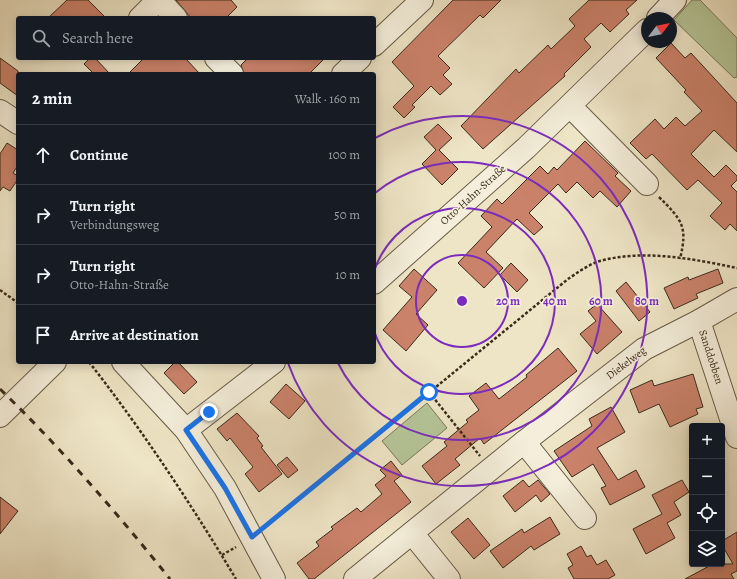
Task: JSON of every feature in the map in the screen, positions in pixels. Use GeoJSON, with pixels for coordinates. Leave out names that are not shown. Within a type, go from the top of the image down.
{"type":"FeatureCollection","features":[{"type":"Feature","properties":{"kind":"street"},"geometry":{"type":"LineString","coordinates":[[142,16],[158,0],[174,16]]}},
{"type":"Feature","properties":{"kind":"street"},"geometry":{"type":"LineString","coordinates":[[376,43],[422,0]]}},
{"type":"Feature","properties":{"kind":"street"},"geometry":{"type":"LineString","coordinates":[[664,12],[675,0]]}},
{"type":"Feature","properties":{"kind":"street","name":"Otto-Hahn-Straße"},"geometry":{"type":"LineString","coordinates":[[376,281],[526,148],[641,36]]}},
{"type":"Feature","properties":{"kind":"street"},"geometry":{"type":"LineString","coordinates":[[218,60],[230,72]]}},
{"type":"Feature","properties":{"kind":"street"},"geometry":{"type":"LineString","coordinates":[[345,72],[358,60]]}},
{"type":"Feature","properties":{"kind":"street"},"geometry":{"type":"LineString","coordinates":[[570,106],[647,184]]}},
{"type":"Feature","properties":{"kind":"street"},"geometry":{"type":"LineString","coordinates":[[0,111],[16,122]]}},
{"type":"Feature","properties":{"kind":"street","name":"Diekelweg"},"geometry":{"type":"LineString","coordinates":[[355,579],[524,442],[644,349],[699,322],[737,299]]}},
{"type":"Feature","properties":{"kind":"street","name":"Sanddobben"},"geometry":{"type":"LineString","coordinates":[[699,322],[737,437]]}},
{"type":"Feature","properties":{"kind":"street"},"geometry":{"type":"LineString","coordinates":[[0,416],[53,364]]}},
{"type":"Feature","properties":{"kind":"street"},"geometry":{"type":"LineString","coordinates":[[125,364],[186,430],[225,488],[274,579]]}},
{"type":"Feature","properties":{"kind":"street"},"geometry":{"type":"LineString","coordinates":[[186,430],[271,364]]}},
{"type":"Feature","properties":{"kind":"street"},"geometry":{"type":"LineString","coordinates":[[524,442],[585,518]]}},
{"type":"Feature","properties":{"kind":"street"},"geometry":{"type":"LineString","coordinates":[[412,533],[449,579]]}},
{"type":"Feature","properties":{"kind":"path"},"geometry":{"type":"LineString","coordinates":[[647,184],[680,221],[685,239],[680,259]]}},
{"type":"Feature","properties":{"kind":"path"},"geometry":{"type":"LineString","coordinates":[[252,537],[568,279],[598,261],[632,255],[680,259],[737,268]]}},
{"type":"Feature","properties":{"kind":"path"},"geometry":{"type":"LineString","coordinates":[[0,290],[16,302]]}},
{"type":"Feature","properties":{"kind":"path"},"geometry":{"type":"LineString","coordinates":[[90,364],[135,424],[194,509],[236,579]]}},
{"type":"Feature","properties":{"kind":"path"},"geometry":{"type":"LineString","coordinates":[[429,392],[491,469]]}},
{"type":"Feature","properties":{"kind":"green space"},"geometry":{"type":"Polygon","coordinates":[[[692,0],[700,0],[737,38],[737,77],[734,78],[677,23],[677,17],[692,0]]]}},
{"type":"Feature","properties":{"kind":"green space"},"geometry":{"type":"Polygon","coordinates":[[[427,403],[447,428],[402,465],[382,441],[427,403]]]}},
{"type":"Feature","properties":{"kind":"building"},"geometry":{"type":"Polygon","coordinates":[[[67,0],[88,0],[104,16],[50,16],[67,0]]]}},
{"type":"Feature","properties":{"kind":"building"},"geometry":{"type":"Polygon","coordinates":[[[176,0],[231,0],[237,7],[228,16],[189,16],[176,0]]]}},
{"type":"Feature","properties":{"kind":"building"},"geometry":{"type":"Polygon","coordinates":[[[453,0],[501,0],[483,18],[480,15],[438,56],[450,68],[443,75],[452,84],[440,95],[431,86],[412,105],[415,107],[404,118],[393,107],[414,86],[392,62],[453,0]]]}},
{"type":"Feature","properties":{"kind":"building"},"geometry":{"type":"Polygon","coordinates":[[[589,0],[637,0],[626,10],[629,14],[610,32],[601,23],[584,39],[591,47],[564,74],[565,76],[483,149],[461,126],[516,69],[519,73],[548,45],[551,49],[575,26],[569,19],[589,0]]]}},
{"type":"Feature","properties":{"kind":"building"},"geometry":{"type":"Polygon","coordinates":[[[666,48],[676,48],[685,58],[691,53],[737,103],[737,152],[714,130],[691,154],[714,177],[726,165],[737,176],[737,180],[731,186],[737,192],[737,231],[730,224],[725,230],[710,216],[722,203],[698,180],[687,190],[652,154],[646,159],[630,143],[655,119],[664,129],[676,117],[685,126],[702,111],[684,92],[686,90],[656,58],[666,48]]]}},
{"type":"Feature","properties":{"kind":"building"},"geometry":{"type":"Polygon","coordinates":[[[0,58],[18,71],[16,72],[16,95],[0,83],[0,58]]]}},
{"type":"Feature","properties":{"kind":"building"},"geometry":{"type":"Polygon","coordinates":[[[88,60],[97,60],[108,72],[92,72],[84,64],[88,60]]]}},
{"type":"Feature","properties":{"kind":"building"},"geometry":{"type":"Polygon","coordinates":[[[142,60],[187,60],[198,72],[130,72],[142,60]]]}},
{"type":"Feature","properties":{"kind":"building"},"geometry":{"type":"Polygon","coordinates":[[[246,60],[323,60],[311,72],[243,72],[241,65],[246,60]]]}},
{"type":"Feature","properties":{"kind":"building"},"geometry":{"type":"Polygon","coordinates":[[[438,124],[452,138],[439,150],[458,169],[442,185],[422,164],[436,150],[424,137],[438,124]]]}},
{"type":"Feature","properties":{"kind":"building"},"geometry":{"type":"Polygon","coordinates":[[[585,141],[618,173],[615,176],[631,191],[617,207],[600,191],[593,198],[577,182],[566,193],[558,184],[529,213],[543,227],[534,235],[517,219],[486,252],[503,268],[484,288],[458,263],[492,227],[481,216],[497,199],[502,204],[540,166],[548,174],[554,167],[557,170],[585,141]]]}},
{"type":"Feature","properties":{"kind":"building"},"geometry":{"type":"Polygon","coordinates":[[[7,143],[16,149],[16,168],[13,173],[16,175],[16,182],[10,191],[3,187],[0,191],[0,154],[7,143]]]}},
{"type":"Feature","properties":{"kind":"building"},"geometry":{"type":"Polygon","coordinates":[[[511,263],[528,280],[517,292],[500,275],[511,263]]]}},
{"type":"Feature","properties":{"kind":"building"},"geometry":{"type":"Polygon","coordinates":[[[414,269],[437,290],[416,314],[428,325],[406,351],[383,330],[412,297],[399,286],[414,269]]]}},
{"type":"Feature","properties":{"kind":"building"},"geometry":{"type":"Polygon","coordinates":[[[718,269],[723,283],[696,294],[698,298],[674,309],[664,288],[688,277],[689,280],[718,269]]]}},
{"type":"Feature","properties":{"kind":"building"},"geometry":{"type":"Polygon","coordinates":[[[626,282],[650,312],[639,321],[616,291],[626,282]]]}},
{"type":"Feature","properties":{"kind":"building"},"geometry":{"type":"Polygon","coordinates":[[[597,304],[622,332],[597,354],[580,334],[596,321],[588,311],[597,304]]]}},
{"type":"Feature","properties":{"kind":"building"},"geometry":{"type":"Polygon","coordinates":[[[558,348],[577,371],[484,444],[480,438],[455,459],[460,465],[436,484],[422,466],[447,446],[444,442],[468,422],[466,420],[479,410],[469,396],[486,383],[499,399],[527,377],[526,375],[558,348]]]}},
{"type":"Feature","properties":{"kind":"building"},"geometry":{"type":"Polygon","coordinates":[[[173,364],[180,364],[197,382],[184,394],[164,373],[173,364]]]}},
{"type":"Feature","properties":{"kind":"building"},"geometry":{"type":"Polygon","coordinates":[[[693,374],[703,407],[696,409],[698,414],[670,427],[659,404],[639,413],[630,390],[652,380],[654,386],[693,374]]]}},
{"type":"Feature","properties":{"kind":"building"},"geometry":{"type":"Polygon","coordinates":[[[286,384],[305,401],[289,419],[270,402],[286,384]]]}},
{"type":"Feature","properties":{"kind":"building"},"geometry":{"type":"Polygon","coordinates":[[[611,407],[625,432],[597,448],[618,480],[636,470],[645,487],[610,505],[601,488],[606,486],[593,464],[572,477],[554,451],[592,426],[589,419],[611,407]]]}},
{"type":"Feature","properties":{"kind":"building"},"geometry":{"type":"Polygon","coordinates":[[[237,413],[259,436],[257,438],[263,446],[261,447],[282,474],[259,492],[245,474],[253,467],[230,438],[227,441],[217,429],[237,413]]]}},
{"type":"Feature","properties":{"kind":"building"},"geometry":{"type":"Polygon","coordinates":[[[287,457],[298,470],[288,478],[277,465],[287,457]]]}},
{"type":"Feature","properties":{"kind":"building"},"geometry":{"type":"Polygon","coordinates":[[[391,461],[402,475],[394,481],[411,502],[314,579],[309,579],[297,563],[319,546],[316,542],[333,529],[331,527],[357,508],[361,512],[382,494],[375,485],[386,476],[380,470],[391,461]]]}},
{"type":"Feature","properties":{"kind":"building"},"geometry":{"type":"Polygon","coordinates":[[[523,480],[529,487],[538,480],[550,494],[541,502],[536,495],[515,512],[503,496],[523,480]]]}},
{"type":"Feature","properties":{"kind":"building"},"geometry":{"type":"Polygon","coordinates":[[[682,480],[689,492],[674,502],[681,515],[667,523],[675,538],[646,554],[633,529],[662,514],[652,495],[682,480]]]}},
{"type":"Feature","properties":{"kind":"building"},"geometry":{"type":"Polygon","coordinates":[[[0,497],[18,511],[0,534],[0,497]]]}},
{"type":"Feature","properties":{"kind":"building"},"geometry":{"type":"Polygon","coordinates":[[[550,517],[560,534],[534,550],[531,546],[503,568],[490,551],[522,529],[524,533],[550,517]]]}},
{"type":"Feature","properties":{"kind":"building"},"geometry":{"type":"Polygon","coordinates":[[[468,518],[490,545],[474,559],[451,532],[468,518]]]}},
{"type":"Feature","properties":{"kind":"building"},"geometry":{"type":"Polygon","coordinates":[[[737,532],[737,571],[731,574],[734,579],[685,579],[707,567],[725,567],[725,564],[733,564],[725,550],[725,539],[737,532]]]}},
{"type":"Feature","properties":{"kind":"building"},"geometry":{"type":"Polygon","coordinates":[[[581,546],[587,557],[591,555],[597,565],[606,560],[615,575],[608,579],[574,579],[568,568],[573,565],[567,554],[581,546]]]}},
{"type":"Feature","properties":{"kind":"railway"},"geometry":{"type":"LineString","coordinates":[[0,389],[23,411],[88,481],[170,579]]}},
{"type":"Feature","properties":{"kind":"route"},"geometry":{"type":"LineString","coordinates":[[209,412],[186,430],[225,488],[252,537],[429,392]]}}]}
